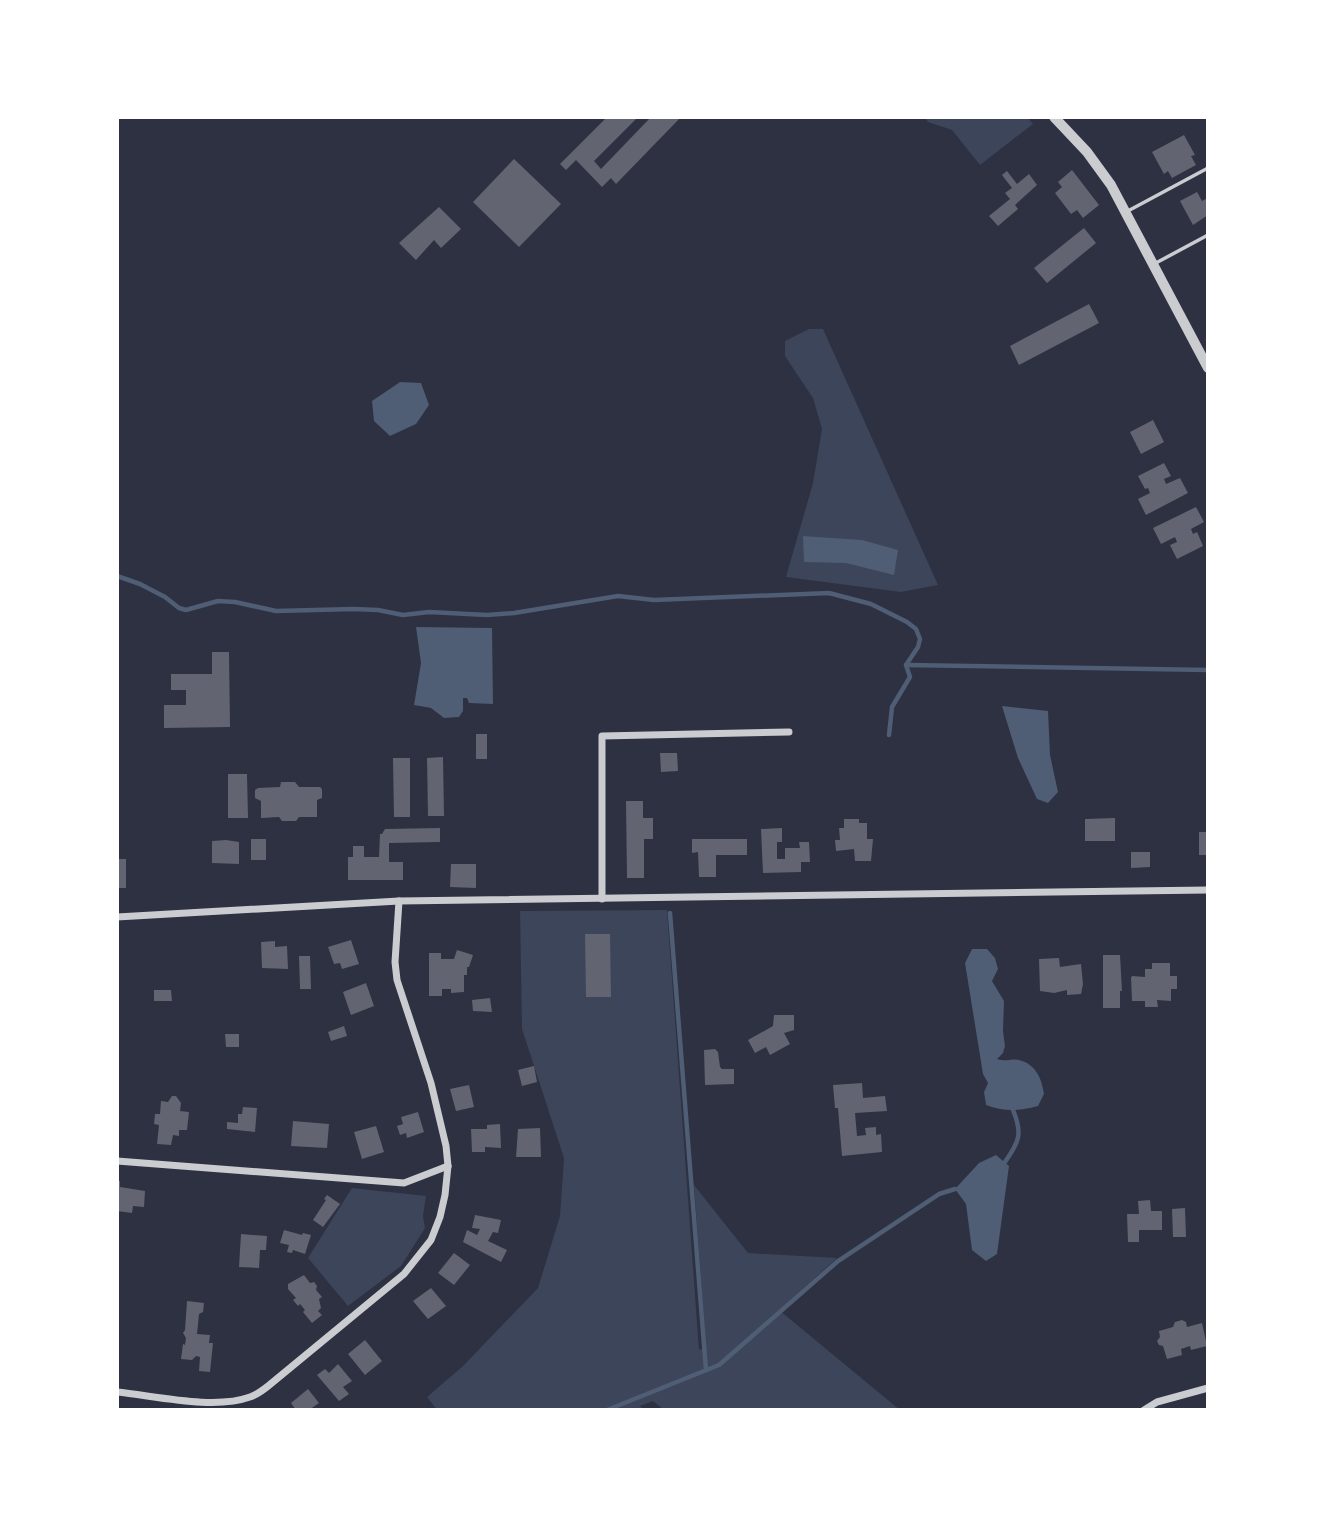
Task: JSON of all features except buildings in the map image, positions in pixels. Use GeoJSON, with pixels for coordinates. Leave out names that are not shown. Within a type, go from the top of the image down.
{"type":"FeatureCollection","features":[{"type":"Feature","properties":{"kind":"street"},"geometry":{"type":"LineString","coordinates":[[1054,117],[1101,171],[1206,361]]}},
{"type":"Feature","properties":{"kind":"street"},"geometry":{"type":"LineString","coordinates":[[602,899],[602,736],[789,732]]}},
{"type":"Feature","properties":{"kind":"street"},"geometry":{"type":"LineString","coordinates":[[117,917],[399,901],[1208,890]]}},
{"type":"Feature","properties":{"kind":"street"},"geometry":{"type":"LineString","coordinates":[[117,1392],[220,1401],[237,1400],[261,1392],[361,1311],[414,1263],[431,1240],[440,1217],[448,1166],[442,1123],[397,980],[395,962],[399,901]]}},
{"type":"Feature","properties":{"kind":"street"},"geometry":{"type":"LineString","coordinates":[[117,1161],[404,1183],[448,1166]]}},
{"type":"Feature","properties":{"kind":"street"},"geometry":{"type":"LineString","coordinates":[[1144,1410],[1157,1402],[1208,1388]]}},
{"type":"Feature","properties":{"kind":"lane"},"geometry":{"type":"LineString","coordinates":[[1126,212],[1208,168]]}},
{"type":"Feature","properties":{"kind":"lane"},"geometry":{"type":"LineString","coordinates":[[1154,265],[1208,235]]}},
{"type":"Feature","properties":{"kind":"shaded area"},"geometry":{"type":"Polygon","coordinates":[[[925,117],[1027,117],[1033,124],[980,165],[952,130],[928,122],[925,117]]]}},
{"type":"Feature","properties":{"kind":"shaded area"},"geometry":{"type":"Polygon","coordinates":[[[809,329],[823,329],[938,585],[901,592],[786,577],[813,483],[822,429],[813,398],[785,356],[785,341],[809,329]]]}},
{"type":"Feature","properties":{"kind":"shaded area"},"geometry":{"type":"Polygon","coordinates":[[[400,382],[421,383],[429,405],[416,424],[390,436],[374,421],[372,401],[400,382]]]}},
{"type":"Feature","properties":{"kind":"shaded area"},"geometry":{"type":"Polygon","coordinates":[[[803,536],[862,540],[898,550],[894,575],[846,563],[804,562],[803,536]]]}},
{"type":"Feature","properties":{"kind":"shaded area"},"geometry":{"type":"Polygon","coordinates":[[[416,627],[492,628],[493,704],[469,703],[467,698],[463,698],[463,711],[459,717],[444,718],[431,708],[414,705],[421,663],[416,627]]]}},
{"type":"Feature","properties":{"kind":"shaded area"},"geometry":{"type":"Polygon","coordinates":[[[1002,706],[1048,711],[1050,755],[1058,792],[1048,803],[1037,799],[1018,758],[1002,706]]]}},
{"type":"Feature","properties":{"kind":"shaded area"},"geometry":{"type":"Polygon","coordinates":[[[667,910],[699,1350],[706,1347],[694,1185],[748,1253],[837,1258],[779,1310],[900,1410],[664,1410],[653,1401],[640,1406],[644,1410],[437,1410],[427,1397],[463,1366],[538,1288],[560,1216],[564,1158],[522,1029],[520,911],[667,910]]]}},
{"type":"Feature","properties":{"kind":"shaded area"},"geometry":{"type":"Polygon","coordinates":[[[972,949],[987,949],[995,958],[998,969],[992,981],[1004,1001],[1005,1046],[997,1059],[1019,1060],[1034,1069],[1042,1083],[1044,1094],[1038,1106],[1012,1110],[986,1105],[984,1092],[988,1083],[983,1074],[965,963],[972,949]]]}},
{"type":"Feature","properties":{"kind":"shaded area"},"geometry":{"type":"Polygon","coordinates":[[[996,1155],[1009,1166],[997,1254],[986,1261],[972,1250],[966,1204],[955,1189],[979,1163],[996,1155]]]}},
{"type":"Feature","properties":{"kind":"shaded area"},"geometry":{"type":"Polygon","coordinates":[[[352,1188],[426,1196],[423,1216],[425,1228],[401,1266],[348,1306],[308,1258],[352,1188]]]}},
{"type":"Feature","properties":{"kind":"waterway"},"geometry":{"type":"LineString","coordinates":[[117,576],[140,584],[186,610],[218,601],[276,611],[354,609],[403,615],[429,612],[487,615],[618,596],[654,600],[829,593],[871,604],[916,629],[920,639],[918,647],[906,665],[910,677],[892,707],[889,735]]}},
{"type":"Feature","properties":{"kind":"waterway"},"geometry":{"type":"LineString","coordinates":[[906,665],[1208,670]]}},
{"type":"Feature","properties":{"kind":"waterway"},"geometry":{"type":"LineString","coordinates":[[670,913],[706,1370]]}},
{"type":"Feature","properties":{"kind":"waterway"},"geometry":{"type":"LineString","coordinates":[[1005,1162],[1014,1149],[1019,1132],[1013,1110]]}},
{"type":"Feature","properties":{"kind":"waterway"},"geometry":{"type":"LineString","coordinates":[[607,1410],[719,1365],[838,1261],[939,1194],[955,1189]]}}]}
